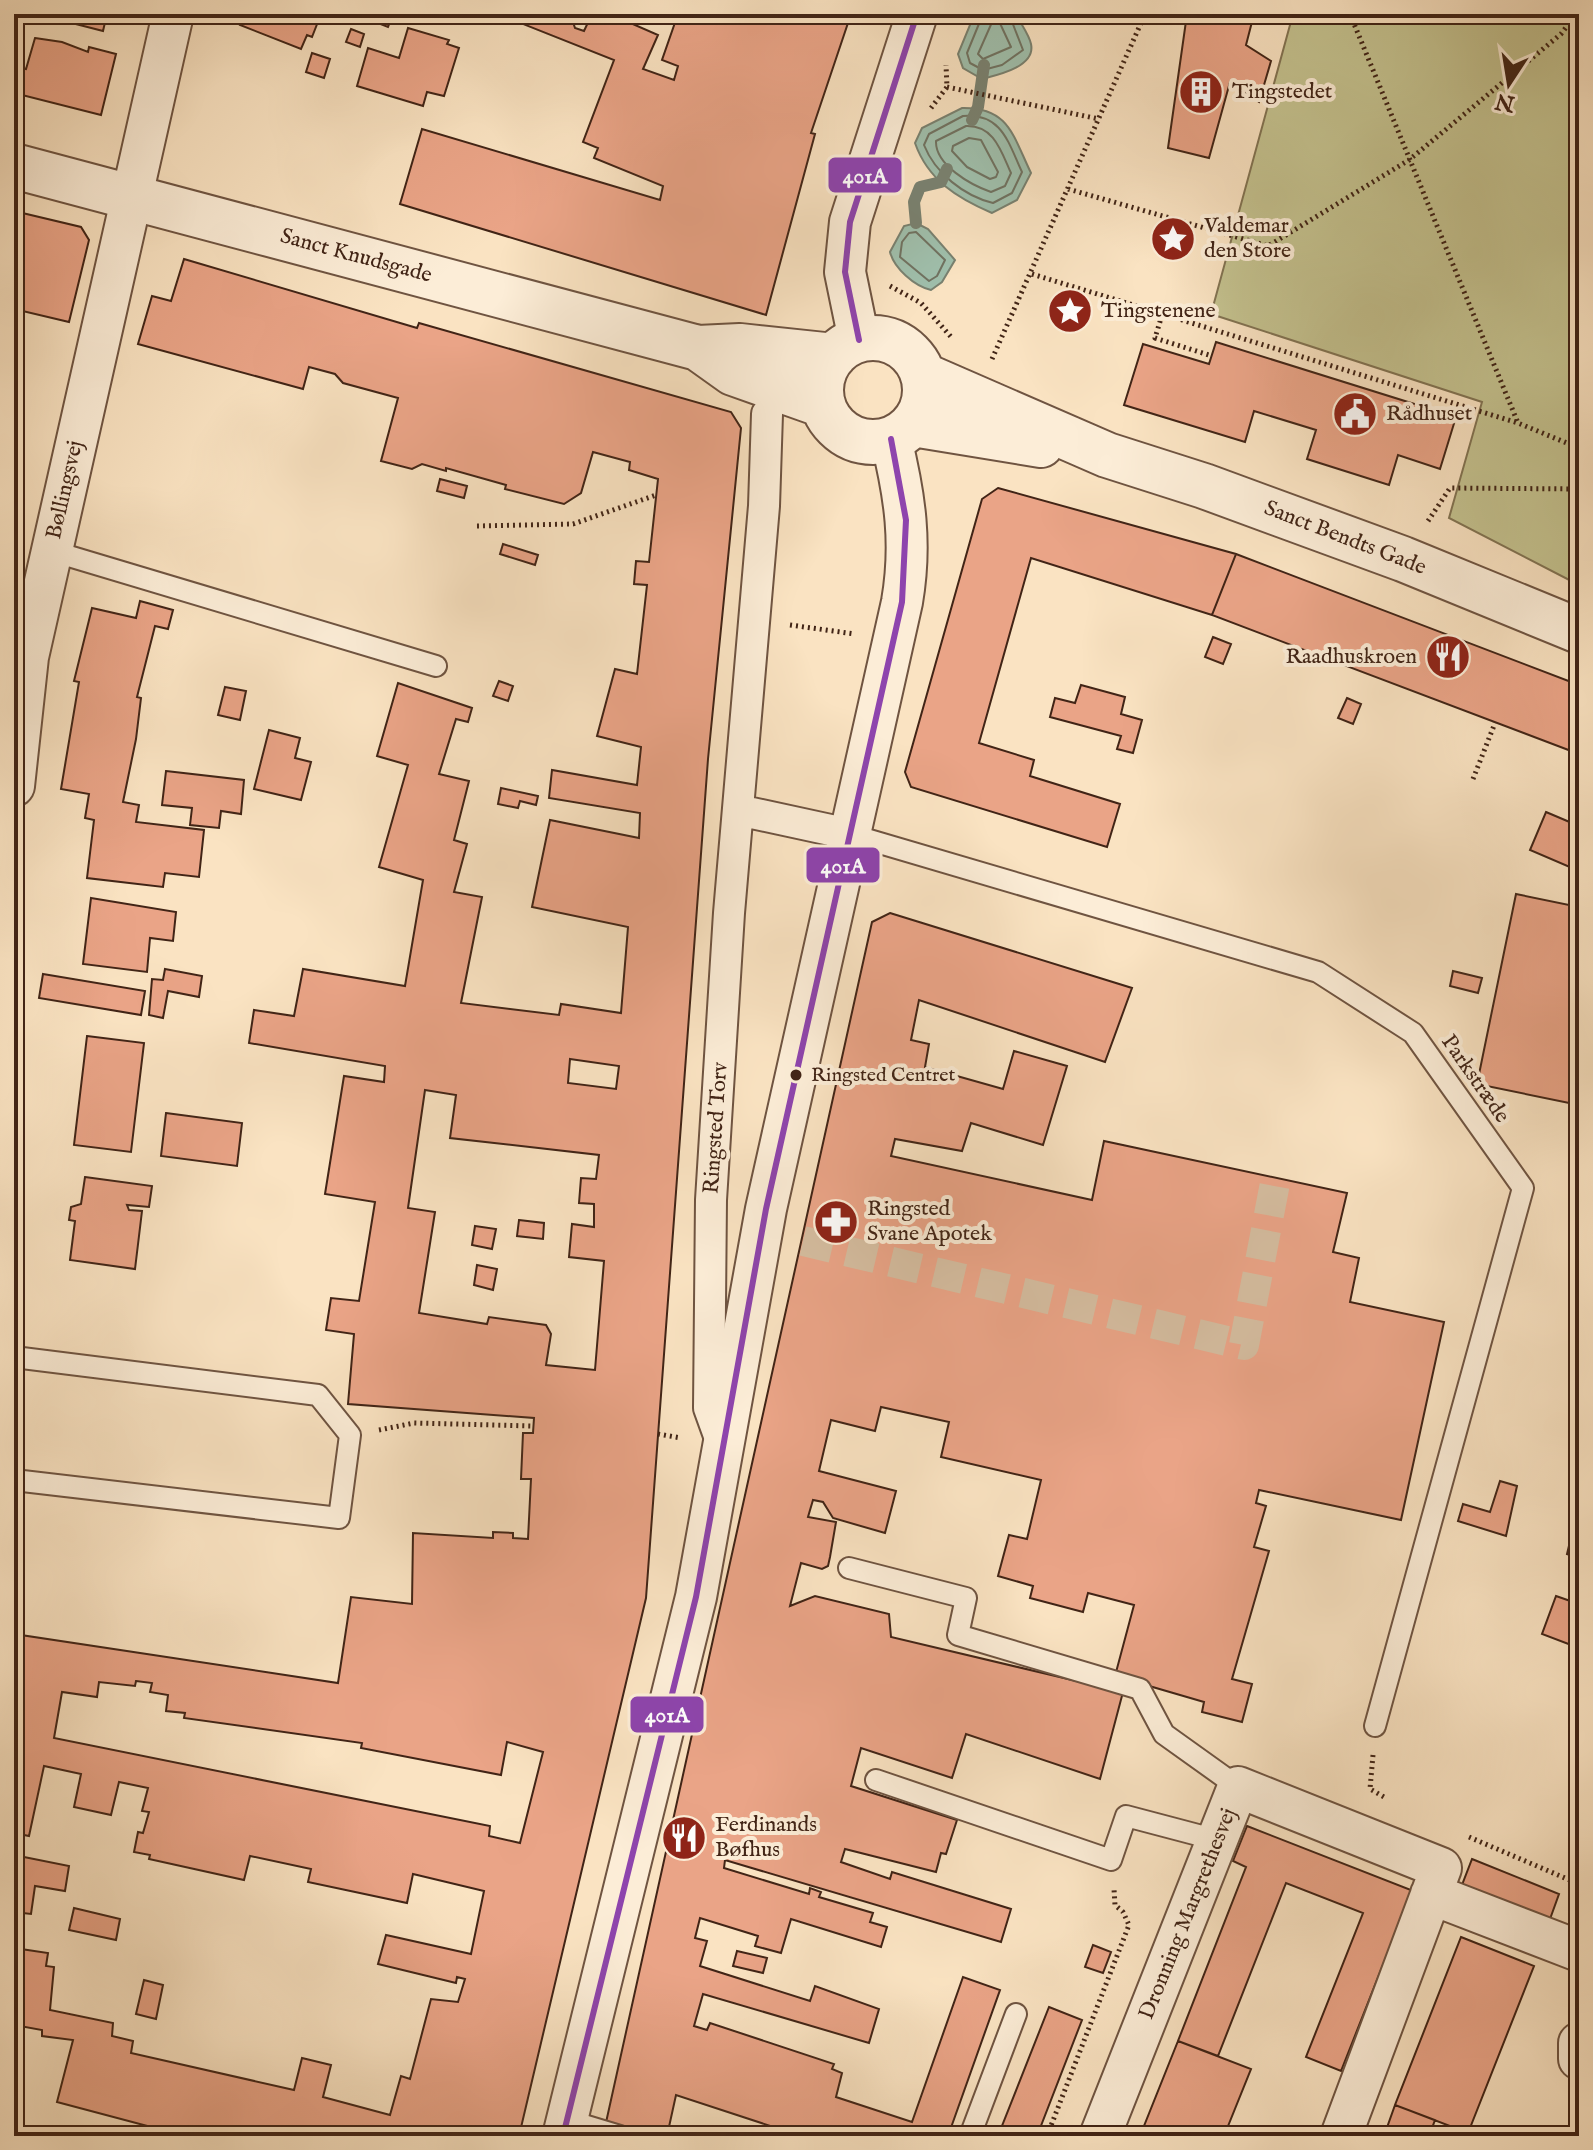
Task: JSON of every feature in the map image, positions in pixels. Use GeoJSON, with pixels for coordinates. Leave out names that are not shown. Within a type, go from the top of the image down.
{"type":"FeatureCollection","features":[{"type":"Feature","properties":{"kind":"street","name":"Bøllingsvej"},"geometry":{"type":"LineString","coordinates":[[14,786],[28,657],[173,14]]}},
{"type":"Feature","properties":{"kind":"street"},"geometry":{"type":"LineString","coordinates":[[846,348],[891,341],[916,361],[923,375],[925,392],[922,410],[902,432],[877,442],[850,436],[829,418],[823,405],[823,379],[846,348],[845,272],[850,222],[917,14]]}},
{"type":"Feature","properties":{"kind":"street","name":"Sanct Knudsgade"},"geometry":{"type":"LineString","coordinates":[[14,166],[698,348],[846,348]]}},
{"type":"Feature","properties":{"kind":"street","name":"Sanct Knudsgade"},"geometry":{"type":"LineString","coordinates":[[698,348],[733,373],[823,405]]}},
{"type":"Feature","properties":{"kind":"street","name":"Sanct Bendts Gade"},"geometry":{"type":"LineString","coordinates":[[923,375],[1107,455],[1204,486],[1403,559],[1579,631]]}},
{"type":"Feature","properties":{"kind":"street","name":"Ringsted Torv"},"geometry":{"type":"LineString","coordinates":[[722,1444],[709,1408],[711,1200],[738,810],[764,506],[767,414]]}},
{"type":"Feature","properties":{"kind":"street"},"geometry":{"type":"LineString","coordinates":[[565,2128],[696,1597],[773,1179],[893,649],[907,573],[902,432]]}},
{"type":"Feature","properties":{"kind":"street","name":"Sanct Bendts Gade"},"geometry":{"type":"LineString","coordinates":[[902,432],[1107,455]]}},
{"type":"Feature","properties":{"kind":"street"},"geometry":{"type":"LineString","coordinates":[[738,810],[849,834]]}},
{"type":"Feature","properties":{"kind":"street","name":"Dronning Margrethesvej"},"geometry":{"type":"LineString","coordinates":[[1100,2136],[1238,1787],[1441,1868],[1341,2136]]}},
{"type":"Feature","properties":{"kind":"street"},"geometry":{"type":"LineString","coordinates":[[1431,1894],[1579,1951]]}},
{"type":"Feature","properties":{"kind":"street"},"geometry":{"type":"LineString","coordinates":[[1579,2043],[1579,2059]]}},
{"type":"Feature","properties":{"kind":"lane"},"geometry":{"type":"LineString","coordinates":[[52,551],[436,666]]}},
{"type":"Feature","properties":{"kind":"lane","name":"Parkstræde"},"geometry":{"type":"LineString","coordinates":[[849,834],[1318,972],[1413,1033],[1523,1188],[1375,1726]]}},
{"type":"Feature","properties":{"kind":"lane"},"geometry":{"type":"LineString","coordinates":[[14,1357],[318,1395],[350,1435],[339,1518],[14,1480]]}},
{"type":"Feature","properties":{"kind":"lane"},"geometry":{"type":"LineString","coordinates":[[849,1568],[966,1598],[958,1635],[1140,1689],[1164,1734],[1238,1787]]}},
{"type":"Feature","properties":{"kind":"lane"},"geometry":{"type":"LineString","coordinates":[[876,1780],[1111,1860],[1126,1816],[1217,1840]]}},
{"type":"Feature","properties":{"kind":"lane"},"geometry":{"type":"LineString","coordinates":[[970,2136],[1016,2014]]}},
{"type":"Feature","properties":{"kind":"lane"},"geometry":{"type":"LineString","coordinates":[[565,2128],[620,2136]]}},
{"type":"Feature","properties":{"kind":"path"},"geometry":{"type":"LineString","coordinates":[[986,374],[1145,14]]}},
{"type":"Feature","properties":{"kind":"path"},"geometry":{"type":"LineString","coordinates":[[1350,14],[1518,423]]}},
{"type":"Feature","properties":{"kind":"path"},"geometry":{"type":"LineString","coordinates":[[1068,189],[1268,246],[1409,160],[1561,34],[1576,14]]}},
{"type":"Feature","properties":{"kind":"path"},"geometry":{"type":"LineString","coordinates":[[926,111],[938,103],[947,87],[944,55]]}},
{"type":"Feature","properties":{"kind":"path"},"geometry":{"type":"LineString","coordinates":[[947,87],[1099,119]]}},
{"type":"Feature","properties":{"kind":"path"},"geometry":{"type":"LineString","coordinates":[[887,271],[888,284],[921,303],[958,344]]}},
{"type":"Feature","properties":{"kind":"path"},"geometry":{"type":"LineString","coordinates":[[1032,274],[1518,423],[1579,448]]}},
{"type":"Feature","properties":{"kind":"path"},"geometry":{"type":"LineString","coordinates":[[1162,315],[1155,338],[1212,356]]}},
{"type":"Feature","properties":{"kind":"path"},"geometry":{"type":"LineString","coordinates":[[1403,559],[1450,488],[1579,489]]}},
{"type":"Feature","properties":{"kind":"path"},"geometry":{"type":"LineString","coordinates":[[477,526],[573,524],[656,495]]}},
{"type":"Feature","properties":{"kind":"path"},"geometry":{"type":"LineString","coordinates":[[754,620],[865,635],[893,649]]}},
{"type":"Feature","properties":{"kind":"path"},"geometry":{"type":"LineString","coordinates":[[1473,779],[1495,723]]}},
{"type":"Feature","properties":{"kind":"path"},"geometry":{"type":"LineString","coordinates":[[350,1435],[414,1423],[533,1426]]}},
{"type":"Feature","properties":{"kind":"path"},"geometry":{"type":"LineString","coordinates":[[1375,1726],[1370,1789],[1393,1802]]}},
{"type":"Feature","properties":{"kind":"path"},"geometry":{"type":"LineString","coordinates":[[1457,1831],[1579,1884]]}},
{"type":"Feature","properties":{"kind":"path"},"geometry":{"type":"LineString","coordinates":[[1047,2136],[1129,1925],[1123,1912],[1115,1905],[1111,1860]]}},
{"type":"Feature","properties":{"kind":"shaded area"},"geometry":{"type":"Polygon","coordinates":[[[1293,14],[1579,14],[1579,585],[1449,518],[1482,402],[1211,314],[1293,14]]]}},
{"type":"Feature","properties":{"kind":"water"},"geometry":{"type":"Polygon","coordinates":[[[978,14],[1016,14],[1031,44],[1028,59],[1014,69],[982,79],[963,68],[958,54],[972,20],[978,14]]]}},
{"type":"Feature","properties":{"kind":"water"},"geometry":{"type":"Polygon","coordinates":[[[962,108],[978,109],[1000,118],[1014,136],[1031,173],[1017,200],[992,213],[945,186],[928,167],[915,143],[922,128],[962,108]]]}},
{"type":"Feature","properties":{"kind":"water"},"geometry":{"type":"Polygon","coordinates":[[[916,223],[928,229],[955,260],[942,282],[931,290],[906,276],[890,252],[904,226],[916,223]]]}},
{"type":"Feature","properties":{"kind":"building"},"geometry":{"type":"Polygon","coordinates":[[[66,14],[107,14],[103,31],[64,21],[66,14]]]}},
{"type":"Feature","properties":{"kind":"building"},"geometry":{"type":"Polygon","coordinates":[[[245,14],[321,14],[312,37],[307,35],[301,49],[240,25],[245,14]]]}},
{"type":"Feature","properties":{"kind":"building"},"geometry":{"type":"Polygon","coordinates":[[[355,14],[393,14],[388,27],[355,14]]]}},
{"type":"Feature","properties":{"kind":"building"},"geometry":{"type":"Polygon","coordinates":[[[498,14],[560,14],[572,19],[575,28],[584,31],[592,14],[610,14],[658,35],[643,69],[674,80],[678,66],[662,60],[678,14],[851,14],[811,133],[815,134],[766,315],[400,204],[422,129],[660,200],[663,186],[594,158],[598,148],[583,142],[614,60],[498,14]]]}},
{"type":"Feature","properties":{"kind":"building","name":"Tingstedet"},"geometry":{"type":"Polygon","coordinates":[[[1187,14],[1254,14],[1246,45],[1271,61],[1259,102],[1230,82],[1209,158],[1168,148],[1187,14]]]}},
{"type":"Feature","properties":{"kind":"building"},"geometry":{"type":"Polygon","coordinates":[[[408,28],[449,40],[447,44],[459,48],[444,96],[427,92],[423,106],[357,86],[368,48],[399,58],[408,28]]]}},
{"type":"Feature","properties":{"kind":"building"},"geometry":{"type":"Polygon","coordinates":[[[351,29],[364,34],[360,47],[346,42],[351,29]]]}},
{"type":"Feature","properties":{"kind":"building"},"geometry":{"type":"Polygon","coordinates":[[[35,38],[62,42],[88,52],[89,47],[116,54],[101,115],[14,93],[14,67],[26,69],[35,38]]]}},
{"type":"Feature","properties":{"kind":"building"},"geometry":{"type":"Polygon","coordinates":[[[312,53],[330,59],[324,78],[306,72],[312,53]]]}},
{"type":"Feature","properties":{"kind":"building"},"geometry":{"type":"Polygon","coordinates":[[[14,211],[81,227],[89,240],[69,322],[14,309],[14,211]]]}},
{"type":"Feature","properties":{"kind":"building"},"geometry":{"type":"Polygon","coordinates":[[[184,259],[417,328],[419,323],[731,412],[741,428],[708,759],[646,1598],[519,2136],[369,2136],[355,2130],[353,2136],[185,2136],[57,2102],[73,2040],[42,2036],[42,2030],[14,2025],[14,1948],[48,1953],[46,1966],[54,1967],[50,2010],[113,2023],[112,2036],[133,2041],[131,2053],[294,2090],[302,2058],[331,2065],[323,2097],[390,2115],[401,2076],[410,2079],[431,1999],[458,2002],[465,1979],[457,1977],[456,1983],[378,1964],[386,1935],[471,1954],[484,1891],[413,1874],[407,1903],[308,1882],[311,1869],[250,1856],[244,1880],[149,1859],[150,1855],[134,1852],[138,1832],[143,1833],[149,1812],[142,1811],[148,1788],[119,1782],[111,1815],[74,1807],[81,1774],[44,1766],[29,1836],[14,1833],[14,1634],[338,1683],[351,1597],[412,1604],[413,1533],[493,1538],[493,1532],[513,1533],[513,1538],[528,1539],[531,1479],[521,1479],[523,1433],[533,1433],[534,1418],[348,1404],[354,1334],[326,1330],[331,1298],[359,1301],[375,1202],[325,1194],[344,1076],[384,1082],[385,1066],[249,1043],[254,1010],[294,1016],[303,969],[405,986],[423,880],[379,867],[408,765],[377,756],[398,683],[472,708],[468,722],[456,719],[439,774],[469,781],[454,840],[467,844],[454,892],[482,897],[461,1003],[559,1015],[561,1004],[621,1013],[628,927],[532,907],[550,820],[639,838],[640,813],[549,798],[552,770],[637,785],[641,747],[597,736],[615,669],[637,674],[647,585],[634,584],[636,561],[649,562],[658,479],[629,470],[630,462],[593,452],[581,493],[564,504],[505,489],[506,485],[446,468],[446,471],[422,464],[412,469],[381,461],[398,398],[343,383],[335,374],[309,367],[303,389],[138,344],[152,296],[171,301],[184,259]],[[570,1059],[568,1083],[616,1089],[619,1066],[570,1059]],[[425,1090],[408,1208],[435,1212],[419,1313],[487,1324],[489,1317],[546,1325],[551,1334],[546,1365],[595,1370],[604,1261],[569,1257],[572,1224],[594,1227],[594,1204],[579,1203],[581,1178],[596,1179],[599,1155],[450,1138],[456,1095],[425,1090]],[[136,1681],[135,1686],[99,1682],[97,1697],[62,1692],[54,1738],[490,1826],[489,1836],[520,1843],[543,1752],[507,1742],[501,1775],[361,1748],[362,1743],[184,1718],[185,1713],[166,1711],[168,1695],[150,1692],[152,1683],[136,1681]]]}},
{"type":"Feature","properties":{"kind":"building","name":"Rådhuset"},"geometry":{"type":"Polygon","coordinates":[[[1216,342],[1456,417],[1440,469],[1398,455],[1389,485],[1307,459],[1316,430],[1254,411],[1245,442],[1124,405],[1143,344],[1209,364],[1216,342]]]}},
{"type":"Feature","properties":{"kind":"building"},"geometry":{"type":"Polygon","coordinates":[[[440,479],[467,486],[464,498],[437,491],[440,479]]]}},
{"type":"Feature","properties":{"kind":"building"},"geometry":{"type":"Polygon","coordinates":[[[998,488],[1236,554],[1212,615],[1031,558],[979,743],[1034,760],[1030,776],[1120,804],[1107,847],[911,787],[905,772],[982,499],[998,488]]]}},
{"type":"Feature","properties":{"kind":"building"},"geometry":{"type":"Polygon","coordinates":[[[503,544],[538,555],[535,565],[500,554],[503,544]]]}},
{"type":"Feature","properties":{"kind":"building"},"geometry":{"type":"Polygon","coordinates":[[[1236,554],[1579,685],[1579,754],[1212,615],[1236,554]]]}},
{"type":"Feature","properties":{"kind":"building"},"geometry":{"type":"Polygon","coordinates":[[[140,601],[173,610],[168,629],[155,626],[137,697],[141,698],[136,739],[123,802],[139,805],[136,822],[204,830],[199,877],[165,873],[163,887],[87,878],[94,820],[85,818],[89,794],[61,789],[79,682],[74,681],[92,608],[136,618],[140,601]]]}},
{"type":"Feature","properties":{"kind":"building"},"geometry":{"type":"Polygon","coordinates":[[[1213,637],[1231,644],[1223,664],[1205,657],[1213,637]]]}},
{"type":"Feature","properties":{"kind":"building"},"geometry":{"type":"Polygon","coordinates":[[[499,681],[513,686],[508,701],[493,696],[499,681]]]}},
{"type":"Feature","properties":{"kind":"building"},"geometry":{"type":"Polygon","coordinates":[[[1081,685],[1125,697],[1121,714],[1142,720],[1133,753],[1117,749],[1121,736],[1050,717],[1055,698],[1075,703],[1081,685]]]}},
{"type":"Feature","properties":{"kind":"building"},"geometry":{"type":"Polygon","coordinates":[[[225,687],[246,691],[240,720],[218,715],[225,687]]]}},
{"type":"Feature","properties":{"kind":"building"},"geometry":{"type":"Polygon","coordinates":[[[1347,698],[1361,704],[1353,724],[1338,718],[1347,698]]]}},
{"type":"Feature","properties":{"kind":"building"},"geometry":{"type":"Polygon","coordinates":[[[269,730],[300,738],[295,758],[311,762],[301,800],[254,789],[269,730]]]}},
{"type":"Feature","properties":{"kind":"building"},"geometry":{"type":"Polygon","coordinates":[[[166,771],[244,780],[241,814],[221,811],[219,828],[190,825],[192,808],[162,805],[166,771]]]}},
{"type":"Feature","properties":{"kind":"building"},"geometry":{"type":"Polygon","coordinates":[[[501,788],[538,796],[536,805],[520,801],[518,808],[498,804],[501,788]]]}},
{"type":"Feature","properties":{"kind":"building"},"geometry":{"type":"Polygon","coordinates":[[[1546,812],[1579,826],[1579,871],[1530,850],[1546,812]]]}},
{"type":"Feature","properties":{"kind":"building"},"geometry":{"type":"Polygon","coordinates":[[[1516,894],[1579,907],[1579,1105],[1477,1084],[1516,894]]]}},
{"type":"Feature","properties":{"kind":"building"},"geometry":{"type":"Polygon","coordinates":[[[91,898],[176,912],[173,941],[150,938],[147,972],[83,964],[91,898]]]}},
{"type":"Feature","properties":{"kind":"building"},"geometry":{"type":"Polygon","coordinates":[[[890,913],[1132,988],[1105,1062],[919,1000],[911,1040],[929,1044],[925,1067],[1003,1089],[1014,1051],[1067,1066],[1043,1145],[971,1123],[962,1151],[895,1139],[891,1156],[1092,1200],[1104,1141],[1347,1193],[1333,1252],[1359,1258],[1350,1302],[1444,1322],[1401,1520],[1259,1490],[1256,1503],[1266,1506],[1254,1547],[1269,1551],[1232,1679],[1252,1684],[1242,1722],[1202,1712],[1204,1702],[1115,1676],[1134,1605],[1088,1593],[1083,1612],[1030,1598],[1033,1586],[998,1576],[1009,1535],[1027,1539],[1041,1480],[941,1457],[949,1422],[881,1407],[875,1431],[831,1420],[819,1471],[896,1491],[885,1533],[833,1518],[823,1502],[813,1500],[808,1517],[836,1522],[830,1557],[828,1566],[822,1569],[801,1563],[790,1606],[815,1596],[889,1614],[891,1637],[1123,1692],[1100,1779],[966,1734],[952,1778],[861,1748],[851,1786],[957,1820],[946,1854],[941,1853],[936,1872],[845,1849],[841,1862],[890,1879],[892,1872],[1011,1909],[1001,1942],[725,1860],[724,1868],[809,1894],[810,1888],[821,1892],[819,1897],[873,1913],[870,1922],[887,1927],[881,1947],[791,1919],[781,1953],[755,1946],[758,1936],[700,1918],[695,1938],[707,1941],[700,1966],[810,2001],[815,1986],[879,2009],[869,2043],[703,1994],[694,2026],[707,2030],[710,2023],[834,2064],[832,2069],[842,2073],[836,2097],[912,2122],[963,1977],[1000,1990],[948,2136],[801,2136],[676,2095],[667,2136],[603,2136],[872,922],[890,913]]]}},
{"type":"Feature","properties":{"kind":"building"},"geometry":{"type":"Polygon","coordinates":[[[165,969],[202,976],[199,997],[168,991],[163,1018],[149,1015],[152,979],[163,980],[165,969]]]}},
{"type":"Feature","properties":{"kind":"building"},"geometry":{"type":"Polygon","coordinates":[[[1453,971],[1482,978],[1478,993],[1450,986],[1453,971]]]}},
{"type":"Feature","properties":{"kind":"building"},"geometry":{"type":"Polygon","coordinates":[[[43,974],[145,991],[141,1015],[39,998],[43,974]]]}},
{"type":"Feature","properties":{"kind":"building"},"geometry":{"type":"Polygon","coordinates":[[[87,1036],[144,1043],[131,1152],[74,1145],[87,1036]]]}},
{"type":"Feature","properties":{"kind":"building"},"geometry":{"type":"Polygon","coordinates":[[[166,1113],[242,1123],[237,1166],[161,1156],[166,1113]]]}},
{"type":"Feature","properties":{"kind":"building"},"geometry":{"type":"Polygon","coordinates":[[[85,1177],[152,1186],[149,1207],[127,1205],[129,1210],[142,1211],[135,1269],[70,1260],[75,1221],[69,1220],[71,1207],[81,1204],[85,1177]]]}},
{"type":"Feature","properties":{"kind":"building"},"geometry":{"type":"Polygon","coordinates":[[[519,1220],[544,1223],[543,1239],[517,1236],[519,1220]]]}},
{"type":"Feature","properties":{"kind":"building"},"geometry":{"type":"Polygon","coordinates":[[[475,1226],[496,1229],[492,1249],[472,1245],[475,1226]]]}},
{"type":"Feature","properties":{"kind":"building"},"geometry":{"type":"Polygon","coordinates":[[[477,1265],[497,1269],[493,1290],[474,1285],[477,1265]]]}},
{"type":"Feature","properties":{"kind":"building"},"geometry":{"type":"Polygon","coordinates":[[[1500,1481],[1517,1486],[1506,1536],[1458,1521],[1463,1504],[1490,1512],[1500,1481]]]}},
{"type":"Feature","properties":{"kind":"building"},"geometry":{"type":"Polygon","coordinates":[[[1579,1504],[1579,1558],[1567,1554],[1579,1504]]]}},
{"type":"Feature","properties":{"kind":"building"},"geometry":{"type":"Polygon","coordinates":[[[1556,1596],[1579,1604],[1579,1648],[1542,1634],[1556,1596]]]}},
{"type":"Feature","properties":{"kind":"building"},"geometry":{"type":"Polygon","coordinates":[[[1247,1826],[1416,1892],[1398,1927],[1341,2071],[1306,2057],[1363,1913],[1286,1883],[1218,2056],[1178,2041],[1246,1867],[1233,1861],[1247,1826]]]}},
{"type":"Feature","properties":{"kind":"building"},"geometry":{"type":"Polygon","coordinates":[[[14,1855],[69,1866],[65,1891],[35,1886],[31,1914],[14,1912],[14,1855]]]}},
{"type":"Feature","properties":{"kind":"building"},"geometry":{"type":"Polygon","coordinates":[[[1472,1859],[1559,1894],[1550,1919],[1462,1885],[1472,1859]]]}},
{"type":"Feature","properties":{"kind":"building"},"geometry":{"type":"Polygon","coordinates":[[[74,1908],[120,1919],[116,1940],[69,1930],[74,1908]]]}},
{"type":"Feature","properties":{"kind":"building"},"geometry":{"type":"Polygon","coordinates":[[[1461,1937],[1534,1966],[1468,2133],[1395,2105],[1461,1937]]]}},
{"type":"Feature","properties":{"kind":"building"},"geometry":{"type":"Polygon","coordinates":[[[1093,1945],[1111,1952],[1103,1973],[1085,1967],[1093,1945]]]}},
{"type":"Feature","properties":{"kind":"building"},"geometry":{"type":"Polygon","coordinates":[[[737,1951],[767,1958],[763,1973],[733,1966],[737,1951]]]}},
{"type":"Feature","properties":{"kind":"building"},"geometry":{"type":"Polygon","coordinates":[[[144,1980],[163,1985],[156,2019],[136,2014],[144,1980]]]}},
{"type":"Feature","properties":{"kind":"building"},"geometry":{"type":"Polygon","coordinates":[[[1049,2007],[1082,2020],[1037,2136],[998,2136],[1049,2007]]]}},
{"type":"Feature","properties":{"kind":"building"},"geometry":{"type":"Polygon","coordinates":[[[1178,2041],[1251,2069],[1224,2136],[1140,2136],[1178,2041]]]}},
{"type":"Feature","properties":{"kind":"building"},"geometry":{"type":"Polygon","coordinates":[[[1395,2105],[1435,2120],[1429,2136],[1384,2136],[1395,2105]]]}},
{"type":"Feature","properties":{"kind":"waterway"},"geometry":{"type":"LineString","coordinates":[[972,120],[978,107],[984,65]]}},
{"type":"Feature","properties":{"kind":"waterway"},"geometry":{"type":"LineString","coordinates":[[916,223],[914,202],[920,187],[941,182],[947,169]]}},
{"type":"Feature","properties":{"kind":"tunnel"},"geometry":{"type":"LineString","coordinates":[[803,1241],[1244,1345],[1276,1178]]}},
{"type":"Feature","properties":{"kind":"transit line","name":"401A"},"geometry":{"type":"LineString","coordinates":[[859,340],[845,272],[850,222],[917,14]]}},
{"type":"Feature","properties":{"kind":"transit line","name":"401A"},"geometry":{"type":"LineString","coordinates":[[563,2136],[696,1597],[766,1209],[902,602],[906,520],[891,439]]}},
{"type":"Feature","properties":{"kind":"place","name":"Tingstedet"},"geometry":{"type":"Point","coordinates":[1201,92]}},
{"type":"Feature","properties":{"kind":"place","name":"Valdemar den Store"},"geometry":{"type":"Point","coordinates":[1173,239]}},
{"type":"Feature","properties":{"kind":"place","name":"Tingstenene"},"geometry":{"type":"Point","coordinates":[1070,311]}},
{"type":"Feature","properties":{"kind":"place","name":"Rådhuset"},"geometry":{"type":"Point","coordinates":[1355,414]}},
{"type":"Feature","properties":{"kind":"place","name":"Raadhuskroen"},"geometry":{"type":"Point","coordinates":[1448,657]}},
{"type":"Feature","properties":{"kind":"place","name":"Ringsted Centret"},"geometry":{"type":"Point","coordinates":[796,1075]}},
{"type":"Feature","properties":{"kind":"place","name":"Ringsted Svane Apotek"},"geometry":{"type":"Point","coordinates":[836,1222]}},
{"type":"Feature","properties":{"kind":"place","name":"Ferdinands Bøfhus"},"geometry":{"type":"Point","coordinates":[684,1838]}}]}
